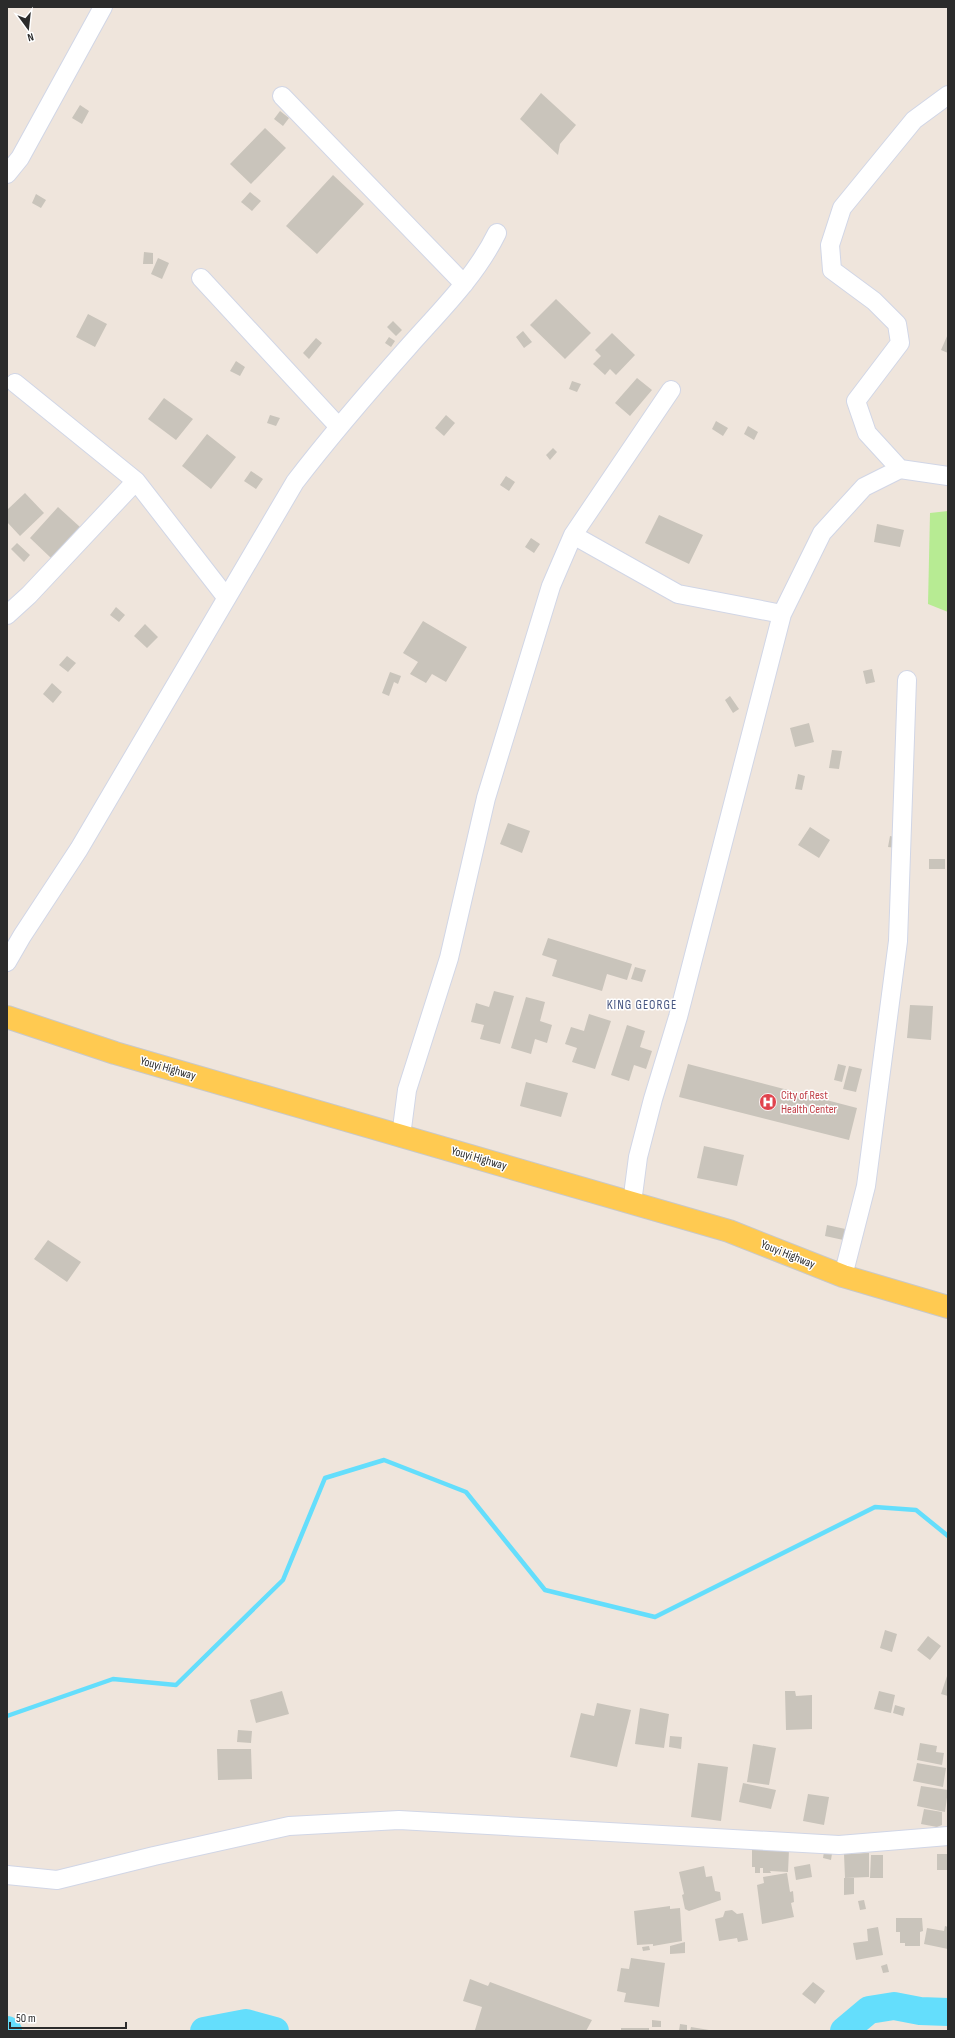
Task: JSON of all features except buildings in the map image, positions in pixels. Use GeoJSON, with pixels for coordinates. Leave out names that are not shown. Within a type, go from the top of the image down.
{"type":"FeatureCollection","features":[{"type":"Feature","properties":{"kind":"main road","name":"Youyi Highway"},"geometry":{"type":"LineString","coordinates":[[7,1017],[115,1054],[729,1231],[843,1276],[948,1307]]}},
{"type":"Feature","properties":{"kind":"street"},"geometry":{"type":"LineString","coordinates":[[7,174],[20,158],[103,7]]}},
{"type":"Feature","properties":{"kind":"street"},"geometry":{"type":"LineString","coordinates":[[900,469],[867,433],[856,401],[900,343],[897,324],[874,301],[832,270],[830,245],[842,208],[914,120],[948,95]]}},
{"type":"Feature","properties":{"kind":"street"},"geometry":{"type":"LineString","coordinates":[[282,96],[464,284]]}},
{"type":"Feature","properties":{"kind":"street"},"geometry":{"type":"LineString","coordinates":[[7,962],[22,936],[79,849],[295,482],[338,426],[464,284],[487,253],[497,233]]}},
{"type":"Feature","properties":{"kind":"street"},"geometry":{"type":"LineString","coordinates":[[201,278],[338,426]]}},
{"type":"Feature","properties":{"kind":"street"},"geometry":{"type":"LineString","coordinates":[[15,383],[136,481],[226,597]]}},
{"type":"Feature","properties":{"kind":"street"},"geometry":{"type":"LineString","coordinates":[[401,1136],[407,1090],[449,958],[486,798],[550,586],[573,535],[671,390]]}},
{"type":"Feature","properties":{"kind":"street"},"geometry":{"type":"LineString","coordinates":[[632,1203],[638,1157],[653,1099],[678,1017],[782,614],[822,533],[864,487],[900,469],[948,476]]}},
{"type":"Feature","properties":{"kind":"street"},"geometry":{"type":"LineString","coordinates":[[7,615],[29,595],[136,481]]}},
{"type":"Feature","properties":{"kind":"street"},"geometry":{"type":"LineString","coordinates":[[573,535],[678,594],[782,614]]}},
{"type":"Feature","properties":{"kind":"street"},"geometry":{"type":"LineString","coordinates":[[843,1276],[866,1186],[898,941],[907,680]]}},
{"type":"Feature","properties":{"kind":"street"},"geometry":{"type":"LineString","coordinates":[[7,1874],[57,1880],[154,1856],[289,1826],[400,1820],[839,1845],[948,1836]]}},
{"type":"Feature","properties":{"kind":"green space"},"geometry":{"type":"Polygon","coordinates":[[[948,511],[948,612],[928,604],[930,513],[948,511]]]}},
{"type":"Feature","properties":{"kind":"waterway"},"geometry":{"type":"LineString","coordinates":[[7,1716],[113,1679],[176,1685],[283,1580],[325,1478],[384,1460],[466,1492],[545,1590],[655,1617],[875,1507],[916,1510],[948,1536]]}},
{"type":"Feature","properties":{"kind":"waterway"},"geometry":{"type":"LineString","coordinates":[[844,2031],[869,2010],[894,2006],[920,2011],[948,2012]]}},
{"type":"Feature","properties":{"kind":"waterway"},"geometry":{"type":"LineString","coordinates":[[204,2031],[246,2023],[275,2031]]}},
{"type":"Feature","properties":{"kind":"place","name":"City of Rest Health Center"},"geometry":{"type":"Point","coordinates":[768,1102]}},
{"type":"Feature","properties":{"kind":"district","name":"KING GEORGE"},"geometry":{"type":"Point","coordinates":[642,1004]}}]}
